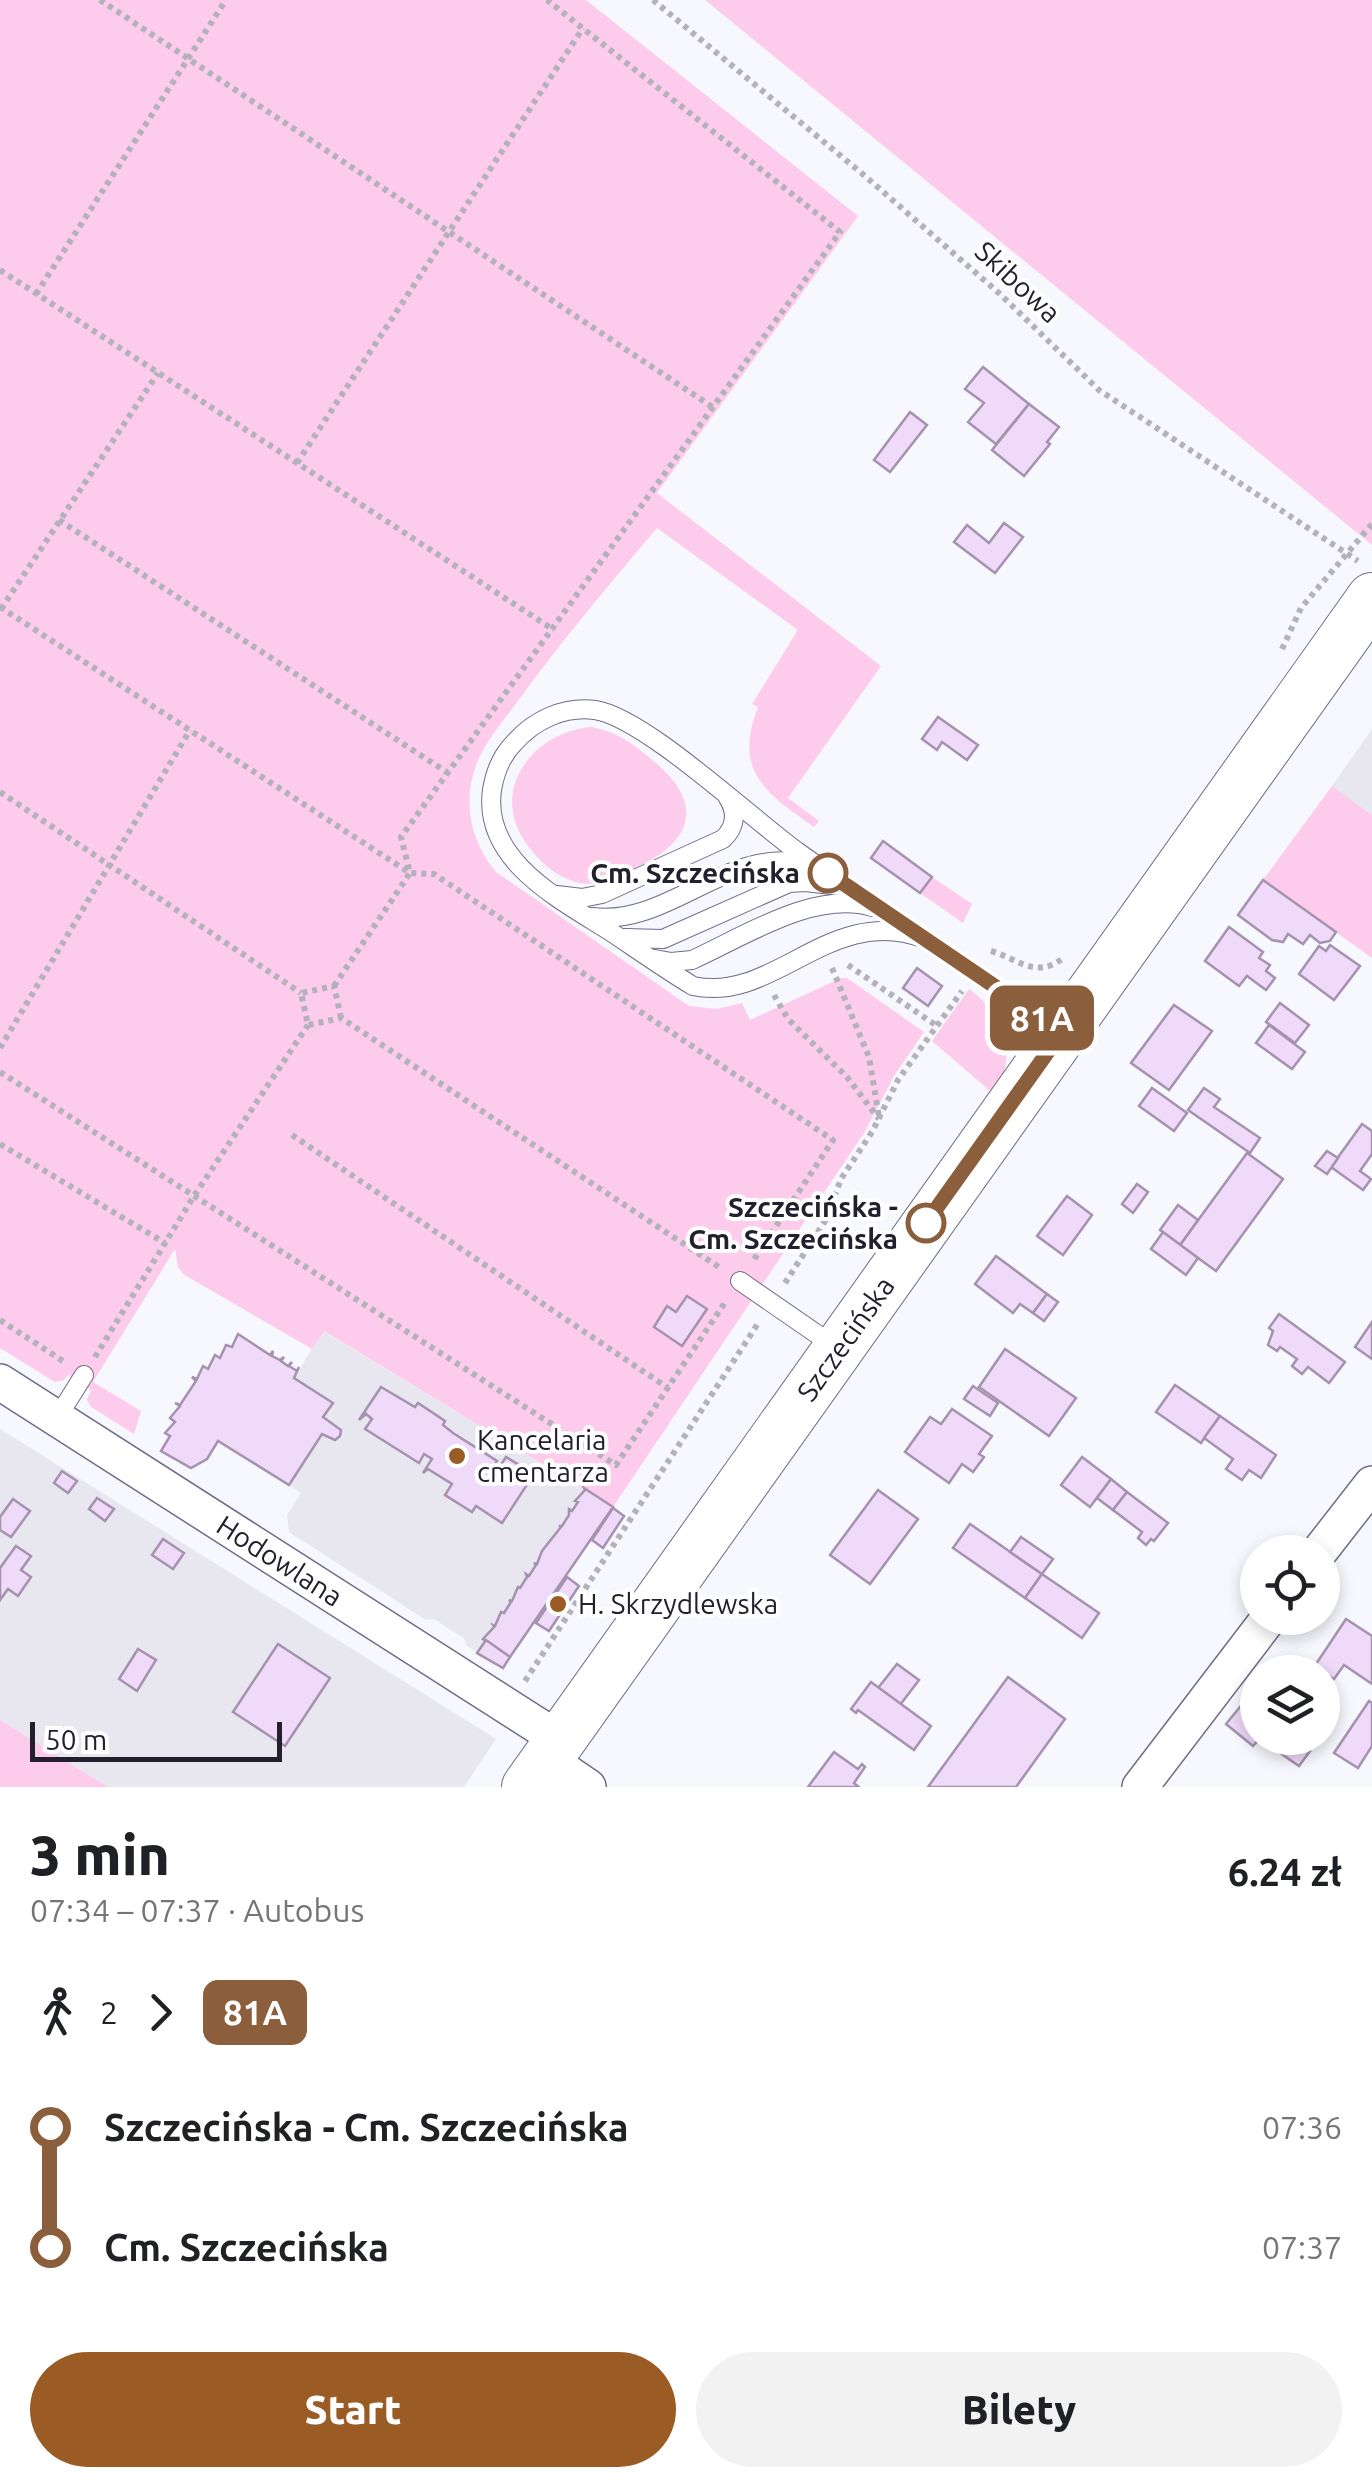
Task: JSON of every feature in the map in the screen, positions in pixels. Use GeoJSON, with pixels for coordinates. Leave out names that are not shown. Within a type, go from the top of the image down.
{"type":"FeatureCollection","features":[{"type":"Feature","properties":{"kind":"main road","name":"Szczecińska"},"geometry":{"type":"LineString","coordinates":[[544,1762],[1372,598]]}},
{"type":"Feature","properties":{"kind":"street","name":"Hodowlana"},"geometry":{"type":"LineString","coordinates":[[0,1382],[57,1418],[544,1762],[588,1787]]}},
{"type":"Feature","properties":{"kind":"street"},"geometry":{"type":"LineString","coordinates":[[1332,1535],[1372,1484]]}},
{"type":"Feature","properties":{"kind":"street"},"geometry":{"type":"LineString","coordinates":[[1140,1787],[1256,1635]]}},
{"type":"Feature","properties":{"kind":"lane"},"geometry":{"type":"LineString","coordinates":[[925,938],[895,929],[859,932],[734,987],[722,990],[693,986],[582,914],[512,859],[493,820],[494,774],[523,732],[546,718],[570,710],[595,710],[618,717],[828,872],[890,915],[925,938],[1062,1032]]}},
{"type":"Feature","properties":{"kind":"lane"},"geometry":{"type":"LineString","coordinates":[[548,890],[570,897],[602,894],[715,843],[732,826],[733,807],[728,798]]}},
{"type":"Feature","properties":{"kind":"lane"},"geometry":{"type":"LineString","coordinates":[[582,914],[606,919],[632,916],[760,862],[805,863],[828,872]]}},
{"type":"Feature","properties":{"kind":"lane"},"geometry":{"type":"LineString","coordinates":[[614,934],[634,940],[662,938],[790,883],[822,883],[860,894]]}},
{"type":"Feature","properties":{"kind":"lane"},"geometry":{"type":"LineString","coordinates":[[646,955],[671,962],[692,960],[820,904],[852,903],[890,915]]}},
{"type":"Feature","properties":{"kind":"lane"},"geometry":{"type":"LineString","coordinates":[[740,1281],[837,1348]]}},
{"type":"Feature","properties":{"kind":"lane"},"geometry":{"type":"LineString","coordinates":[[57,1418],[84,1375]]}},
{"type":"Feature","properties":{"kind":"path"},"geometry":{"type":"LineString","coordinates":[[100,0],[714,408]]}},
{"type":"Feature","properties":{"kind":"path"},"geometry":{"type":"LineString","coordinates":[[36,294],[226,0]]}},
{"type":"Feature","properties":{"kind":"path"},"geometry":{"type":"LineString","coordinates":[[301,994],[334,986],[410,872],[401,838],[840,232],[547,0]]}},
{"type":"Feature","properties":{"kind":"path","name":"Skibowa"},"geometry":{"type":"LineString","coordinates":[[653,0],[896,202],[1000,294],[1099,390],[1372,570]]}},
{"type":"Feature","properties":{"kind":"path"},"geometry":{"type":"LineString","coordinates":[[297,463],[583,28]]}},
{"type":"Feature","properties":{"kind":"path"},"geometry":{"type":"LineString","coordinates":[[0,270],[554,630]]}},
{"type":"Feature","properties":{"kind":"path"},"geometry":{"type":"LineString","coordinates":[[0,1072],[616,1465],[834,1140],[434,874],[410,872],[0,608],[158,373]]}},
{"type":"Feature","properties":{"kind":"path"},"geometry":{"type":"LineString","coordinates":[[59,520],[448,773]]}},
{"type":"Feature","properties":{"kind":"path"},"geometry":{"type":"LineString","coordinates":[[0,1048],[190,730]]}},
{"type":"Feature","properties":{"kind":"path"},"geometry":{"type":"LineString","coordinates":[[0,792],[301,994],[308,1025]]}},
{"type":"Feature","properties":{"kind":"path"},"geometry":{"type":"LineString","coordinates":[[817,972],[835,965],[852,966],[937,1026]]}},
{"type":"Feature","properties":{"kind":"path"},"geometry":{"type":"LineString","coordinates":[[837,980],[869,1056],[879,1119]]}},
{"type":"Feature","properties":{"kind":"path"},"geometry":{"type":"LineString","coordinates":[[334,986],[341,1018],[740,1281]]}},
{"type":"Feature","properties":{"kind":"path"},"geometry":{"type":"LineString","coordinates":[[519,1691],[826,1221],[841,1179],[898,1080],[965,986]]}},
{"type":"Feature","properties":{"kind":"path"},"geometry":{"type":"LineString","coordinates":[[776,991],[774,996],[788,1019],[847,1077],[879,1119]]}},
{"type":"Feature","properties":{"kind":"path"},"geometry":{"type":"LineString","coordinates":[[0,1320],[84,1375],[194,1196],[308,1025],[341,1018]]}},
{"type":"Feature","properties":{"kind":"path"},"geometry":{"type":"LineString","coordinates":[[292,1136],[668,1388]]}},
{"type":"Feature","properties":{"kind":"path"},"geometry":{"type":"LineString","coordinates":[[0,1144],[165,1243]]}},
{"type":"Feature","properties":{"kind":"shaded area"},"geometry":{"type":"Polygon","coordinates":[[[0,0],[586,0],[858,216],[657,493],[881,666],[788,798],[819,821],[814,827],[768,791],[758,778],[749,748],[758,707],[752,704],[798,630],[657,528],[500,724],[480,756],[472,779],[471,822],[480,848],[496,872],[689,1006],[717,1009],[742,1003],[750,1020],[847,978],[924,1032],[894,1076],[864,1133],[613,1507],[324,1331],[312,1349],[183,1274],[175,1249],[93,1382],[141,1411],[134,1434],[91,1407],[87,1400],[91,1390],[68,1375],[55,1382],[0,1348],[0,0]]]}},
{"type":"Feature","properties":{"kind":"shaded area"},"geometry":{"type":"Polygon","coordinates":[[[705,0],[1372,0],[1372,545],[705,0]]]}},
{"type":"Feature","properties":{"kind":"shaded area"},"geometry":{"type":"Polygon","coordinates":[[[591,727],[626,740],[657,764],[682,794],[686,808],[680,835],[670,847],[622,875],[594,884],[561,876],[534,853],[521,835],[512,796],[517,779],[538,749],[554,738],[591,727]]]}},
{"type":"Feature","properties":{"kind":"shaded area"},"geometry":{"type":"Polygon","coordinates":[[[1372,729],[1372,815],[1332,786],[1372,729]]]}},
{"type":"Feature","properties":{"kind":"shaded area"},"geometry":{"type":"Polygon","coordinates":[[[1332,786],[1372,815],[1372,958],[1263,880],[1332,786]]]}},
{"type":"Feature","properties":{"kind":"shaded area"},"geometry":{"type":"Polygon","coordinates":[[[932,877],[972,904],[963,923],[920,893],[932,877]]]}},
{"type":"Feature","properties":{"kind":"shaded area"},"geometry":{"type":"Polygon","coordinates":[[[969,989],[993,1012],[1005,1037],[1006,1064],[996,1096],[932,1041],[969,989]]]}},
{"type":"Feature","properties":{"kind":"shaded area"},"geometry":{"type":"Polygon","coordinates":[[[323,1331],[613,1507],[503,1668],[467,1646],[464,1638],[434,1619],[426,1620],[289,1532],[287,1515],[301,1493],[289,1485],[322,1434],[335,1440],[340,1436],[340,1430],[323,1417],[332,1402],[294,1378],[323,1331]]]}},
{"type":"Feature","properties":{"kind":"shaded area"},"geometry":{"type":"Polygon","coordinates":[[[0,1429],[496,1739],[464,1787],[108,1787],[0,1720],[0,1429]]]}},
{"type":"Feature","properties":{"kind":"shaded area"},"geometry":{"type":"Polygon","coordinates":[[[0,1720],[108,1787],[0,1787],[0,1720]]]}},
{"type":"Feature","properties":{"kind":"building"},"geometry":{"type":"Polygon","coordinates":[[[983,367],[1029,404],[996,444],[968,422],[984,403],[965,389],[983,367]]]}},
{"type":"Feature","properties":{"kind":"building"},"geometry":{"type":"Polygon","coordinates":[[[1029,404],[1059,427],[1024,476],[992,450],[1029,404]]]}},
{"type":"Feature","properties":{"kind":"building"},"geometry":{"type":"Polygon","coordinates":[[[910,412],[927,425],[890,472],[874,460],[910,412]]]}},
{"type":"Feature","properties":{"kind":"building"},"geometry":{"type":"Polygon","coordinates":[[[1004,523],[1023,537],[995,573],[954,542],[967,525],[989,543],[1004,523]]]}},
{"type":"Feature","properties":{"kind":"building"},"geometry":{"type":"Polygon","coordinates":[[[938,717],[978,745],[967,760],[942,742],[937,750],[922,739],[938,717]]]}},
{"type":"Feature","properties":{"kind":"building"},"geometry":{"type":"Polygon","coordinates":[[[883,841],[932,877],[920,893],[871,858],[883,841]]]}},
{"type":"Feature","properties":{"kind":"building"},"geometry":{"type":"Polygon","coordinates":[[[1263,880],[1336,932],[1330,941],[1320,943],[1310,935],[1303,944],[1288,934],[1283,942],[1272,940],[1238,915],[1263,880]]]}},
{"type":"Feature","properties":{"kind":"building"},"geometry":{"type":"Polygon","coordinates":[[[1229,927],[1263,952],[1259,958],[1270,965],[1266,971],[1275,978],[1266,990],[1247,976],[1239,986],[1205,961],[1229,927]]]}},
{"type":"Feature","properties":{"kind":"building"},"geometry":{"type":"Polygon","coordinates":[[[1330,945],[1360,966],[1334,1000],[1299,974],[1319,946],[1326,951],[1330,945]]]}},
{"type":"Feature","properties":{"kind":"building"},"geometry":{"type":"Polygon","coordinates":[[[917,968],[942,986],[928,1006],[903,988],[917,968]]]}},
{"type":"Feature","properties":{"kind":"building"},"geometry":{"type":"Polygon","coordinates":[[[1280,1003],[1309,1025],[1295,1043],[1266,1022],[1280,1003]]]}},
{"type":"Feature","properties":{"kind":"building"},"geometry":{"type":"Polygon","coordinates":[[[1174,1005],[1212,1031],[1169,1090],[1131,1063],[1174,1005]]]}},
{"type":"Feature","properties":{"kind":"building"},"geometry":{"type":"Polygon","coordinates":[[[1269,1025],[1305,1052],[1292,1069],[1256,1043],[1269,1025]]]}},
{"type":"Feature","properties":{"kind":"building"},"geometry":{"type":"Polygon","coordinates":[[[1152,1088],[1187,1113],[1174,1131],[1139,1106],[1152,1088]]]}},
{"type":"Feature","properties":{"kind":"building"},"geometry":{"type":"Polygon","coordinates":[[[1204,1088],[1220,1099],[1214,1107],[1260,1138],[1250,1153],[1188,1110],[1204,1088]]]}},
{"type":"Feature","properties":{"kind":"building"},"geometry":{"type":"Polygon","coordinates":[[[1362,1124],[1372,1131],[1372,1154],[1360,1171],[1371,1179],[1363,1190],[1331,1167],[1362,1124]]]}},
{"type":"Feature","properties":{"kind":"building"},"geometry":{"type":"Polygon","coordinates":[[[1327,1151],[1338,1158],[1327,1174],[1315,1166],[1327,1151]]]}},
{"type":"Feature","properties":{"kind":"building"},"geometry":{"type":"Polygon","coordinates":[[[1247,1153],[1283,1179],[1216,1271],[1180,1245],[1247,1153]]]}},
{"type":"Feature","properties":{"kind":"building"},"geometry":{"type":"Polygon","coordinates":[[[1137,1184],[1148,1192],[1133,1213],[1122,1204],[1137,1184]]]}},
{"type":"Feature","properties":{"kind":"building"},"geometry":{"type":"Polygon","coordinates":[[[1067,1196],[1092,1215],[1063,1255],[1037,1236],[1067,1196]]]}},
{"type":"Feature","properties":{"kind":"building"},"geometry":{"type":"Polygon","coordinates":[[[1178,1205],[1198,1220],[1180,1245],[1160,1230],[1178,1205]]]}},
{"type":"Feature","properties":{"kind":"building"},"geometry":{"type":"Polygon","coordinates":[[[1163,1232],[1198,1258],[1186,1275],[1151,1249],[1163,1232]]]}},
{"type":"Feature","properties":{"kind":"building"},"geometry":{"type":"Polygon","coordinates":[[[996,1256],[1047,1294],[1033,1313],[1020,1304],[1013,1313],[975,1284],[996,1256]]]}},
{"type":"Feature","properties":{"kind":"building"},"geometry":{"type":"Polygon","coordinates":[[[1047,1294],[1058,1302],[1044,1321],[1033,1313],[1047,1294]]]}},
{"type":"Feature","properties":{"kind":"building"},"geometry":{"type":"Polygon","coordinates":[[[687,1296],[707,1309],[682,1346],[654,1327],[667,1306],[676,1312],[687,1296]]]}},
{"type":"Feature","properties":{"kind":"building"},"geometry":{"type":"Polygon","coordinates":[[[1279,1314],[1345,1362],[1329,1383],[1308,1367],[1302,1374],[1292,1366],[1297,1359],[1280,1347],[1277,1351],[1268,1345],[1273,1331],[1269,1328],[1279,1314]]]}},
{"type":"Feature","properties":{"kind":"building"},"geometry":{"type":"Polygon","coordinates":[[[1372,1322],[1372,1359],[1355,1347],[1372,1322]]]}},
{"type":"Feature","properties":{"kind":"building"},"geometry":{"type":"Polygon","coordinates":[[[238,1334],[270,1355],[273,1351],[272,1356],[280,1360],[284,1357],[281,1361],[288,1366],[292,1362],[289,1366],[297,1371],[299,1367],[294,1378],[333,1403],[323,1417],[341,1430],[340,1436],[335,1440],[322,1434],[289,1485],[218,1441],[207,1459],[191,1468],[161,1451],[170,1436],[165,1433],[175,1422],[170,1418],[180,1406],[175,1403],[180,1405],[196,1381],[192,1377],[197,1379],[203,1366],[208,1369],[215,1355],[220,1358],[226,1345],[232,1347],[238,1334]]]}},
{"type":"Feature","properties":{"kind":"building"},"geometry":{"type":"Polygon","coordinates":[[[1005,1349],[1076,1398],[1049,1436],[979,1387],[1005,1349]]]}},
{"type":"Feature","properties":{"kind":"building"},"geometry":{"type":"Polygon","coordinates":[[[1175,1385],[1220,1416],[1201,1443],[1156,1412],[1175,1385]]]}},
{"type":"Feature","properties":{"kind":"building"},"geometry":{"type":"Polygon","coordinates":[[[973,1386],[998,1403],[990,1416],[964,1399],[973,1386]]]}},
{"type":"Feature","properties":{"kind":"building","name":"Kancelaria cmentarza"},"geometry":{"type":"Polygon","coordinates":[[[381,1387],[415,1407],[418,1403],[445,1421],[443,1425],[453,1433],[497,1461],[490,1472],[494,1474],[506,1457],[534,1474],[502,1523],[476,1506],[472,1512],[445,1495],[452,1484],[428,1469],[423,1473],[432,1459],[424,1454],[419,1463],[365,1429],[372,1419],[366,1414],[359,1420],[381,1387]]]}},
{"type":"Feature","properties":{"kind":"building"},"geometry":{"type":"Polygon","coordinates":[[[952,1409],[992,1436],[979,1454],[984,1457],[973,1472],[962,1464],[949,1483],[905,1452],[930,1417],[941,1424],[952,1409]]]}},
{"type":"Feature","properties":{"kind":"building"},"geometry":{"type":"Polygon","coordinates":[[[1220,1416],[1276,1455],[1261,1478],[1249,1470],[1242,1480],[1226,1469],[1233,1459],[1204,1438],[1220,1416]]]}},
{"type":"Feature","properties":{"kind":"building"},"geometry":{"type":"Polygon","coordinates":[[[1082,1457],[1111,1479],[1090,1507],[1061,1485],[1082,1457]]]}},
{"type":"Feature","properties":{"kind":"building"},"geometry":{"type":"Polygon","coordinates":[[[62,1471],[77,1481],[68,1493],[54,1483],[62,1471]]]}},
{"type":"Feature","properties":{"kind":"building"},"geometry":{"type":"Polygon","coordinates":[[[1111,1479],[1127,1492],[1113,1510],[1097,1498],[1111,1479]]]}},
{"type":"Feature","properties":{"kind":"building"},"geometry":{"type":"Polygon","coordinates":[[[584,1488],[613,1507],[510,1657],[483,1639],[512,1601],[526,1574],[529,1576],[584,1488]]]}},
{"type":"Feature","properties":{"kind":"building"},"geometry":{"type":"Polygon","coordinates":[[[878,1490],[918,1519],[870,1584],[830,1555],[878,1490]]]}},
{"type":"Feature","properties":{"kind":"building"},"geometry":{"type":"Polygon","coordinates":[[[1127,1492],[1168,1523],[1146,1545],[1138,1538],[1142,1532],[1113,1510],[1127,1492]]]}},
{"type":"Feature","properties":{"kind":"building"},"geometry":{"type":"Polygon","coordinates":[[[97,1498],[114,1509],[105,1521],[89,1509],[97,1498]]]}},
{"type":"Feature","properties":{"kind":"building"},"geometry":{"type":"Polygon","coordinates":[[[13,1499],[30,1511],[11,1537],[0,1530],[0,1517],[13,1499]]]}},
{"type":"Feature","properties":{"kind":"building"},"geometry":{"type":"Polygon","coordinates":[[[613,1508],[624,1516],[603,1548],[592,1540],[613,1508]]]}},
{"type":"Feature","properties":{"kind":"building"},"geometry":{"type":"Polygon","coordinates":[[[970,1524],[1042,1574],[1025,1598],[953,1548],[970,1524]]]}},
{"type":"Feature","properties":{"kind":"building"},"geometry":{"type":"Polygon","coordinates":[[[1021,1537],[1053,1559],[1042,1574],[1010,1552],[1021,1537]]]}},
{"type":"Feature","properties":{"kind":"building"},"geometry":{"type":"Polygon","coordinates":[[[163,1539],[184,1553],[173,1569],[152,1555],[163,1539]]]}},
{"type":"Feature","properties":{"kind":"building"},"geometry":{"type":"Polygon","coordinates":[[[16,1546],[31,1556],[21,1570],[31,1577],[18,1596],[8,1589],[0,1600],[0,1568],[16,1546]]]}},
{"type":"Feature","properties":{"kind":"building"},"geometry":{"type":"Polygon","coordinates":[[[1042,1574],[1099,1613],[1082,1638],[1025,1598],[1042,1574]]]}},
{"type":"Feature","properties":{"kind":"building","name":"H. Skrzydlewska"},"geometry":{"type":"Polygon","coordinates":[[[567,1577],[579,1586],[549,1631],[536,1623],[567,1577]]]}},
{"type":"Feature","properties":{"kind":"building"},"geometry":{"type":"Polygon","coordinates":[[[1346,1619],[1372,1636],[1372,1684],[1344,1665],[1340,1671],[1340,1655],[1322,1655],[1335,1635],[1340,1635],[1346,1619]]]}},
{"type":"Feature","properties":{"kind":"building"},"geometry":{"type":"Polygon","coordinates":[[[486,1640],[510,1657],[503,1668],[477,1653],[486,1640]]]}},
{"type":"Feature","properties":{"kind":"building"},"geometry":{"type":"Polygon","coordinates":[[[278,1644],[330,1678],[285,1746],[233,1712],[278,1644]]]}},
{"type":"Feature","properties":{"kind":"building"},"geometry":{"type":"Polygon","coordinates":[[[138,1649],[156,1660],[137,1691],[119,1679],[138,1649]]]}},
{"type":"Feature","properties":{"kind":"building"},"geometry":{"type":"Polygon","coordinates":[[[897,1664],[919,1680],[900,1705],[878,1688],[897,1664]]]}},
{"type":"Feature","properties":{"kind":"building"},"geometry":{"type":"Polygon","coordinates":[[[1008,1677],[1065,1719],[1016,1787],[928,1787],[1008,1677]]]}},
{"type":"Feature","properties":{"kind":"building"},"geometry":{"type":"Polygon","coordinates":[[[871,1682],[931,1726],[914,1750],[851,1709],[871,1682]]]}},
{"type":"Feature","properties":{"kind":"building"},"geometry":{"type":"Polygon","coordinates":[[[1369,1701],[1372,1703],[1372,1746],[1358,1768],[1337,1755],[1340,1744],[1369,1701]]]}},
{"type":"Feature","properties":{"kind":"building"},"geometry":{"type":"Polygon","coordinates":[[[1240,1707],[1240,1735],[1226,1724],[1240,1707]]]}},
{"type":"Feature","properties":{"kind":"building"},"geometry":{"type":"Polygon","coordinates":[[[834,1752],[858,1769],[862,1764],[865,1767],[854,1783],[859,1787],[808,1787],[834,1752]]]}},
{"type":"Feature","properties":{"kind":"building"},"geometry":{"type":"Polygon","coordinates":[[[1283,1755],[1307,1755],[1299,1766],[1283,1755]]]}},
{"type":"Feature","properties":{"kind":"bus line","name":"81A"},"geometry":{"type":"LineString","coordinates":[[828,873],[1062,1032],[926,1223]]}},
{"type":"Feature","properties":{"kind":"place","name":"Cm. Szczecińska"},"geometry":{"type":"Point","coordinates":[828,873]}},
{"type":"Feature","properties":{"kind":"place","name":"Szczecińska - Cm. Szczecińska"},"geometry":{"type":"Point","coordinates":[926,1223]}},
{"type":"Feature","properties":{"kind":"place","name":"Kancelaria cmentarza"},"geometry":{"type":"Point","coordinates":[457,1456]}},
{"type":"Feature","properties":{"kind":"place","name":"H. Skrzydlewska"},"geometry":{"type":"Point","coordinates":[558,1604]}}]}
